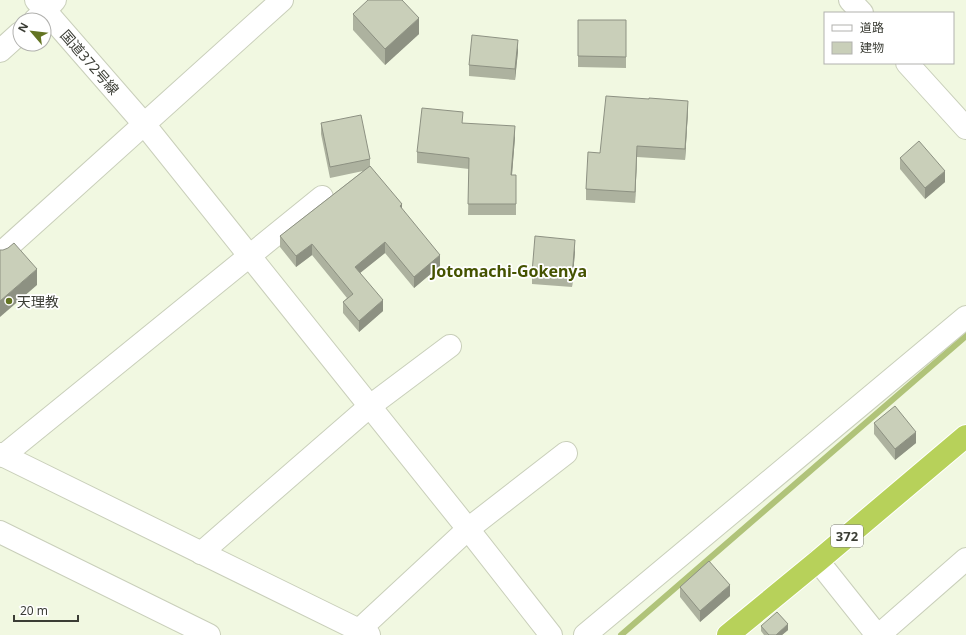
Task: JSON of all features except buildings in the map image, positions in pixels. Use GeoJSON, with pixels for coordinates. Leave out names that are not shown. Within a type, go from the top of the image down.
{"type":"FeatureCollection","features":[{"type":"Feature","properties":{"kind":"highway","name":"372"},"geometry":{"type":"LineString","coordinates":[[728,635],[966,436]]}},
{"type":"Feature","properties":{"kind":"street"},"geometry":{"type":"LineString","coordinates":[[0,254],[282,0]]}},
{"type":"Feature","properties":{"kind":"street"},"geometry":{"type":"LineString","coordinates":[[850,0],[861,12]]}},
{"type":"Feature","properties":{"kind":"street","name":"国道372号線"},"geometry":{"type":"LineString","coordinates":[[43,8],[144,124],[551,635]]}},
{"type":"Feature","properties":{"kind":"street"},"geometry":{"type":"LineString","coordinates":[[0,51],[12,40]]}},
{"type":"Feature","properties":{"kind":"street"},"geometry":{"type":"LineString","coordinates":[[908,64],[966,128]]}},
{"type":"Feature","properties":{"kind":"street"},"geometry":{"type":"LineString","coordinates":[[322,197],[1,455],[364,633],[468,529],[566,453]]}},
{"type":"Feature","properties":{"kind":"street"},"geometry":{"type":"LineString","coordinates":[[585,635],[966,317]]}},
{"type":"Feature","properties":{"kind":"street"},"geometry":{"type":"LineString","coordinates":[[201,553],[370,406],[450,346]]}},
{"type":"Feature","properties":{"kind":"street"},"geometry":{"type":"LineString","coordinates":[[0,532],[210,635]]}},
{"type":"Feature","properties":{"kind":"street"},"geometry":{"type":"LineString","coordinates":[[818,561],[878,635],[966,559]]}},
{"type":"Feature","properties":{"kind":"waterway"},"geometry":{"type":"LineString","coordinates":[[621,635],[966,336]]}},
{"type":"Feature","properties":{"kind":"place","name":"天理教"},"geometry":{"type":"Point","coordinates":[9,301]}},
{"type":"Feature","properties":{"kind":"district","name":"Jotomachi-Gokenya"},"geometry":{"type":"Point","coordinates":[509,271]}}]}
